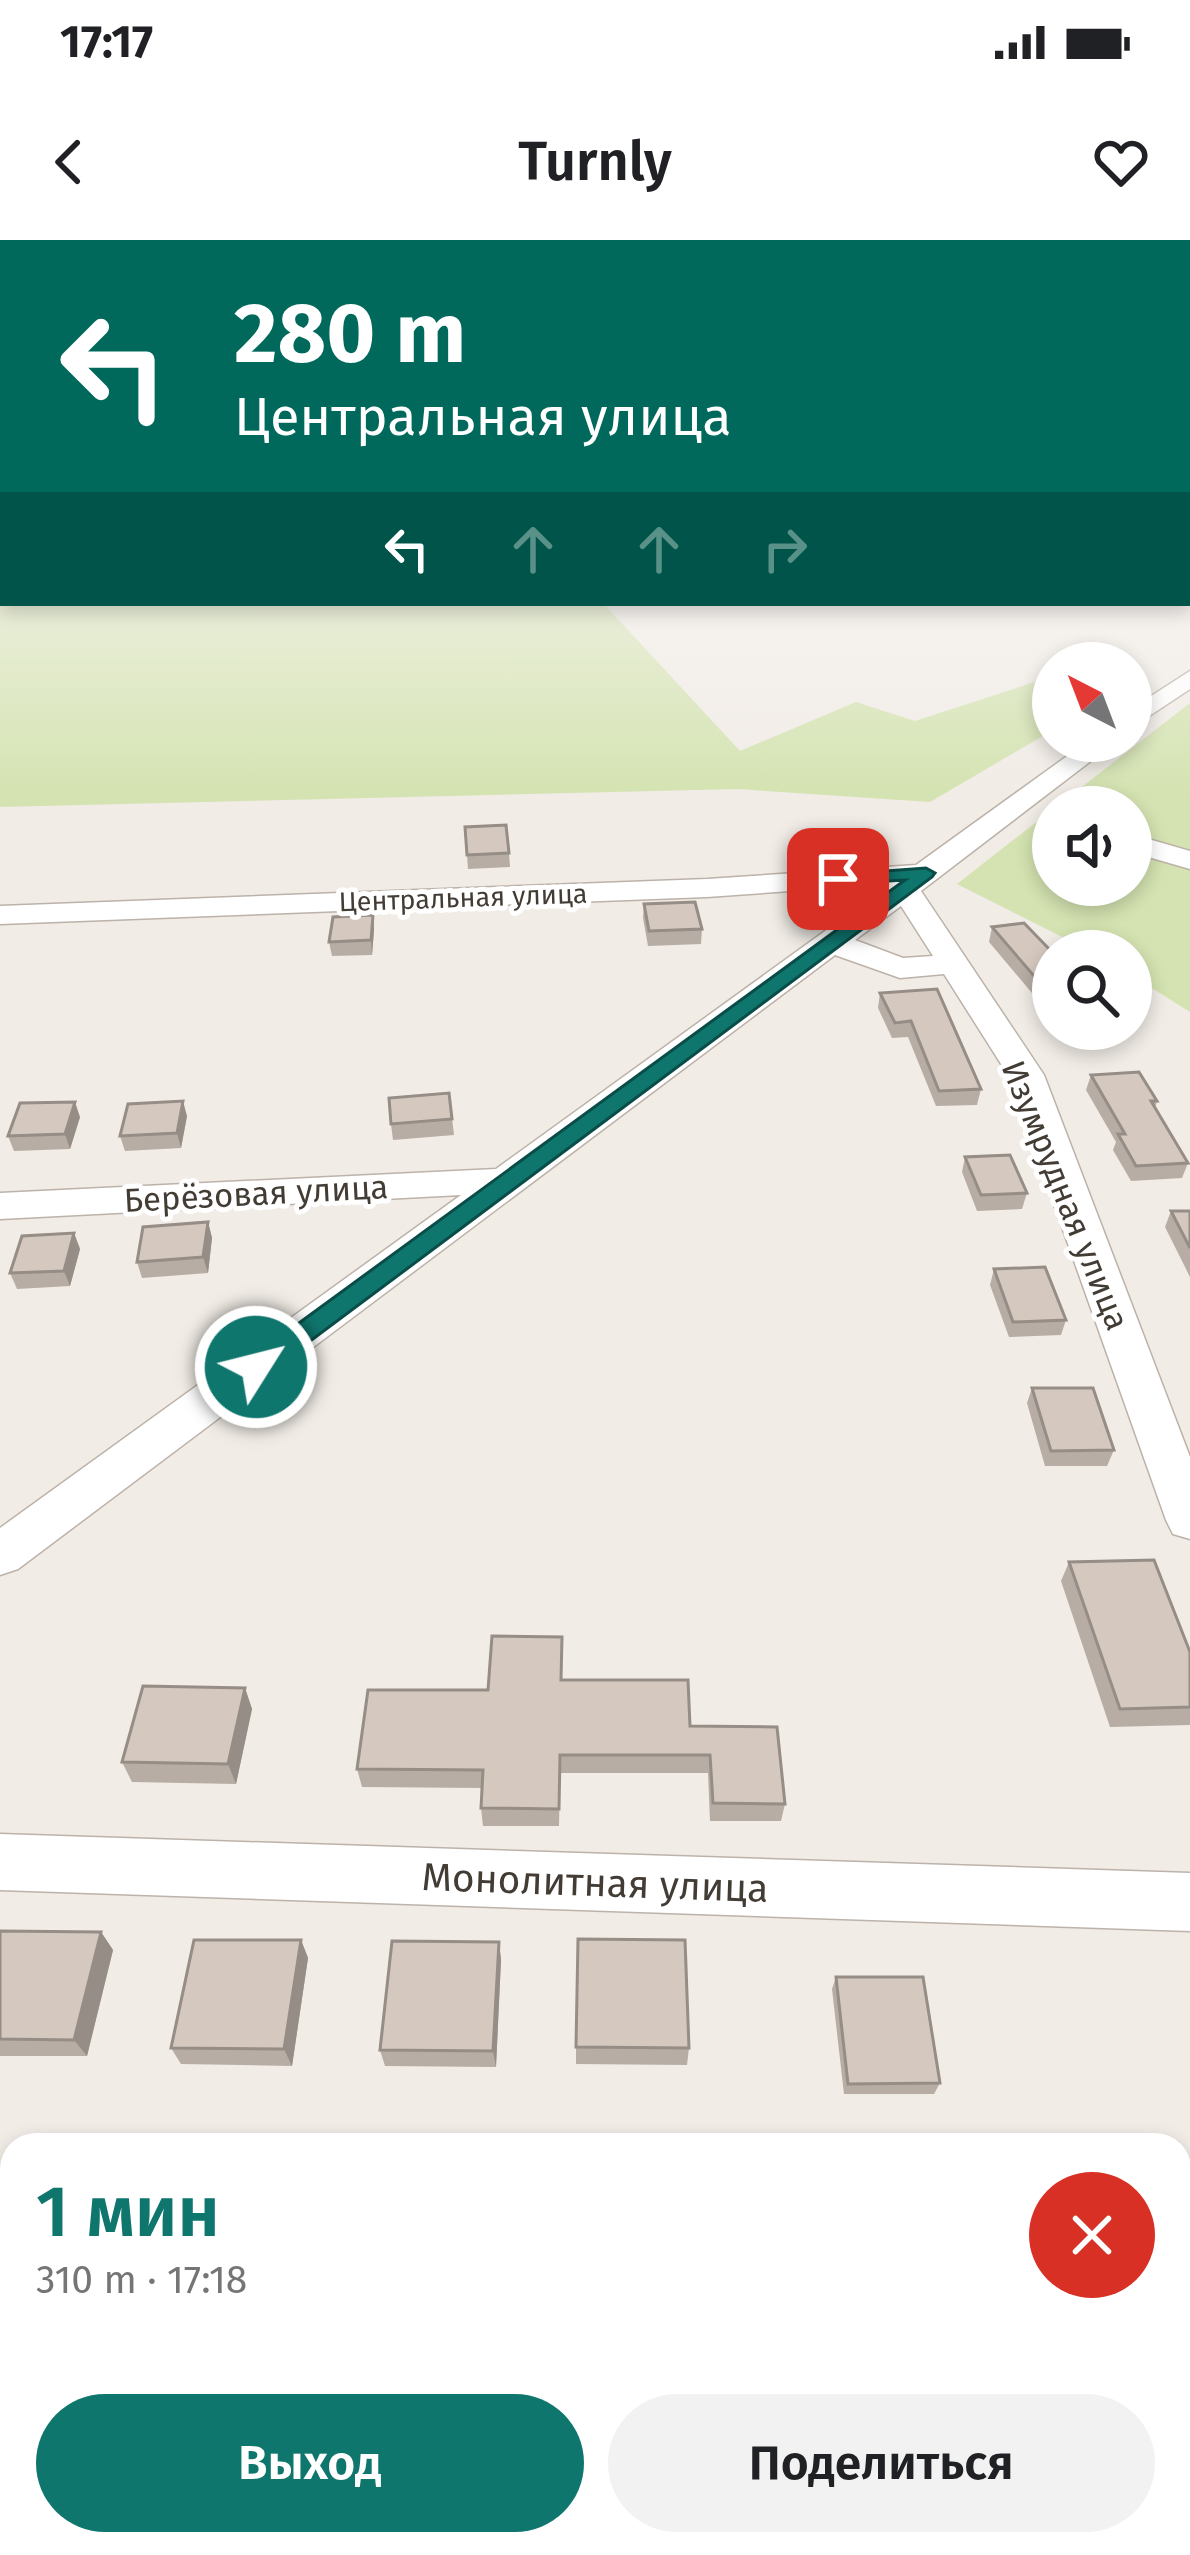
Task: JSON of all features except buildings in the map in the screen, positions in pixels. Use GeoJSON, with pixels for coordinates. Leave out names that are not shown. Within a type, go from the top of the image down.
{"type":"FeatureCollection","features":[{"type":"Feature","properties":{"kind":"street"},"geometry":{"type":"LineString","coordinates":[[1152,706],[1190,678]]}},
{"type":"Feature","properties":{"kind":"street"},"geometry":{"type":"LineString","coordinates":[[0,1555],[1077,762]]}},
{"type":"Feature","properties":{"kind":"street"},"geometry":{"type":"LineString","coordinates":[[1010,812],[1032,818]]}},
{"type":"Feature","properties":{"kind":"street"},"geometry":{"type":"LineString","coordinates":[[1152,849],[1190,860]]}},
{"type":"Feature","properties":{"kind":"street","name":"Центральная улица"},"geometry":{"type":"LineString","coordinates":[[0,915],[915,881]]}},
{"type":"Feature","properties":{"kind":"street","name":"Изумрудная улица"},"geometry":{"type":"LineString","coordinates":[[915,881],[954,964],[1025,1075],[1190,1520]]}},
{"type":"Feature","properties":{"kind":"street"},"geometry":{"type":"LineString","coordinates":[[832,943],[900,968],[954,964]]}},
{"type":"Feature","properties":{"kind":"street","name":"Берёзовая улица"},"geometry":{"type":"LineString","coordinates":[[0,1206],[513,1180]]}},
{"type":"Feature","properties":{"kind":"street","name":"Монолитная улица"},"geometry":{"type":"LineString","coordinates":[[0,1862],[1190,1902]]}},
{"type":"Feature","properties":{"kind":"green space"},"geometry":{"type":"Polygon","coordinates":[[[0,606],[606,606],[740,751],[856,702],[915,721],[1032,683],[1032,742],[930,802],[738,789],[0,807],[0,606]]]}},
{"type":"Feature","properties":{"kind":"green space"},"geometry":{"type":"Polygon","coordinates":[[[1190,703],[1190,1012],[1152,988],[1152,930],[1048,930],[957,884],[1032,825],[1032,906],[1152,906],[1152,786],[1083,786],[1114,762],[1152,762],[1152,732],[1190,703]]]}},
{"type":"Feature","properties":{"kind":"route"},"geometry":{"type":"LineString","coordinates":[[256,1367],[926,873],[838,879]]}}]}
